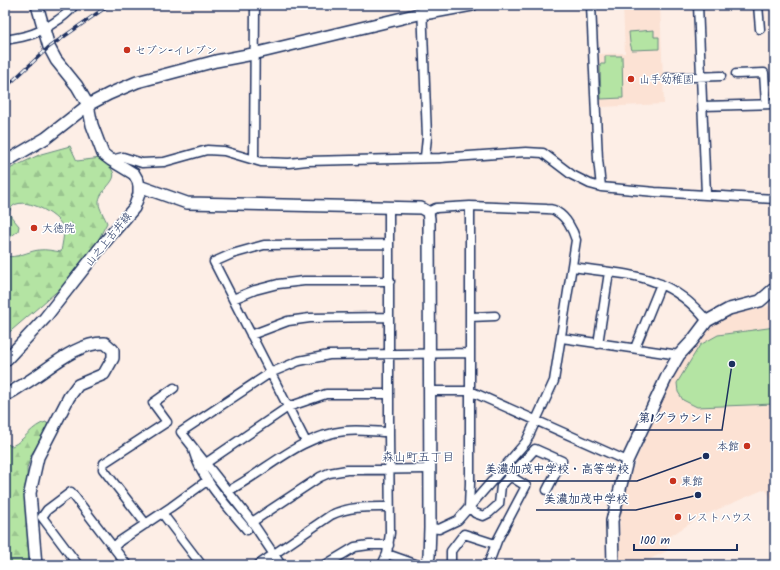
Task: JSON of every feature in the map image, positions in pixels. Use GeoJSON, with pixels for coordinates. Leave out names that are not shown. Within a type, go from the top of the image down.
{"type":"FeatureCollection","features":[{"type":"Feature","properties":{"kind":"street"},"geometry":{"type":"LineString","coordinates":[[37,5],[49,47],[56,60],[77,86],[88,105],[92,125],[103,154],[134,174],[139,186],[187,203],[421,208],[428,212]]}},
{"type":"Feature","properties":{"kind":"street"},"geometry":{"type":"LineString","coordinates":[[5,40],[30,36],[44,30],[71,11],[74,5]]}},
{"type":"Feature","properties":{"kind":"street"},"geometry":{"type":"LineString","coordinates":[[254,160],[253,54],[255,5]]}},
{"type":"Feature","properties":{"kind":"street"},"geometry":{"type":"LineString","coordinates":[[423,9],[428,13],[472,5]]}},
{"type":"Feature","properties":{"kind":"street"},"geometry":{"type":"LineString","coordinates":[[591,5],[598,159],[601,187]]}},
{"type":"Feature","properties":{"kind":"street"},"geometry":{"type":"LineString","coordinates":[[698,5],[706,194]]}},
{"type":"Feature","properties":{"kind":"street"},"geometry":{"type":"LineString","coordinates":[[758,5],[760,29]]}},
{"type":"Feature","properties":{"kind":"street"},"geometry":{"type":"LineString","coordinates":[[5,162],[46,138],[88,105],[137,82],[253,54],[423,9]]}},
{"type":"Feature","properties":{"kind":"street"},"geometry":{"type":"LineString","coordinates":[[423,9],[426,157]]}},
{"type":"Feature","properties":{"kind":"street"},"geometry":{"type":"LineString","coordinates":[[736,74],[764,73],[766,104]]}},
{"type":"Feature","properties":{"kind":"street"},"geometry":{"type":"LineString","coordinates":[[667,78],[721,76]]}},
{"type":"Feature","properties":{"kind":"street"},"geometry":{"type":"LineString","coordinates":[[703,106],[775,104]]}},
{"type":"Feature","properties":{"kind":"street"},"geometry":{"type":"LineString","coordinates":[[111,160],[123,157],[142,163],[164,162],[206,150],[224,151],[260,162],[289,163],[526,152],[543,153],[572,175],[590,184],[601,187],[655,192],[775,198]]}},
{"type":"Feature","properties":{"kind":"street","name":"山之上古井線"},"geometry":{"type":"LineString","coordinates":[[5,361],[45,318],[104,243],[134,208],[139,186]]}},
{"type":"Feature","properties":{"kind":"street"},"geometry":{"type":"LineString","coordinates":[[428,212],[436,208],[470,206],[547,209],[557,212],[566,221],[574,233],[576,240],[554,382],[537,421],[526,442],[458,520],[439,529],[430,528]]}},
{"type":"Feature","properties":{"kind":"street"},"geometry":{"type":"LineString","coordinates":[[470,206],[469,507],[475,514],[483,516],[489,513],[499,504],[501,486],[535,449],[562,461],[547,490]]}},
{"type":"Feature","properties":{"kind":"street"},"geometry":{"type":"LineString","coordinates":[[382,565],[387,554],[390,533],[389,208]]}},
{"type":"Feature","properties":{"kind":"street"},"geometry":{"type":"LineString","coordinates":[[427,565],[429,556],[430,528],[428,212]]}},
{"type":"Feature","properties":{"kind":"street"},"geometry":{"type":"LineString","coordinates":[[306,442],[214,262],[232,254],[264,245],[389,244]]}},
{"type":"Feature","properties":{"kind":"street"},"geometry":{"type":"LineString","coordinates":[[572,267],[633,275],[662,284],[683,296],[698,310],[706,321]]}},
{"type":"Feature","properties":{"kind":"street"},"geometry":{"type":"LineString","coordinates":[[598,344],[609,272]]}},
{"type":"Feature","properties":{"kind":"street"},"geometry":{"type":"LineString","coordinates":[[233,299],[255,290],[278,284],[304,281],[390,281]]}},
{"type":"Feature","properties":{"kind":"street"},"geometry":{"type":"LineString","coordinates":[[634,348],[662,284]]}},
{"type":"Feature","properties":{"kind":"street"},"geometry":{"type":"LineString","coordinates":[[613,565],[612,521],[627,461],[678,355],[692,341],[706,321],[729,309],[760,301],[775,288]]}},
{"type":"Feature","properties":{"kind":"street"},"geometry":{"type":"LineString","coordinates":[[470,317],[495,316]]}},
{"type":"Feature","properties":{"kind":"street"},"geometry":{"type":"LineString","coordinates":[[251,335],[288,321],[310,318],[389,317]]}},
{"type":"Feature","properties":{"kind":"street"},"geometry":{"type":"LineString","coordinates":[[562,338],[678,355]]}},
{"type":"Feature","properties":{"kind":"street"},"geometry":{"type":"LineString","coordinates":[[5,394],[86,345],[105,343],[113,350],[113,358],[104,374],[78,385],[69,398],[38,457],[30,493],[36,565]]}},
{"type":"Feature","properties":{"kind":"street"},"geometry":{"type":"LineString","coordinates":[[281,565],[252,522],[181,432],[270,372],[299,361],[329,355],[469,353]]}},
{"type":"Feature","properties":{"kind":"street"},"geometry":{"type":"LineString","coordinates":[[146,524],[103,469],[104,463],[167,422],[153,403],[174,388]]}},
{"type":"Feature","properties":{"kind":"street"},"geometry":{"type":"LineString","coordinates":[[429,391],[470,391],[627,461]]}},
{"type":"Feature","properties":{"kind":"street"},"geometry":{"type":"LineString","coordinates":[[206,463],[288,407],[326,394],[389,394]]}},
{"type":"Feature","properties":{"kind":"street"},"geometry":{"type":"LineString","coordinates":[[228,491],[290,450],[316,437],[347,431],[389,432]]}},
{"type":"Feature","properties":{"kind":"street"},"geometry":{"type":"LineString","coordinates":[[192,447],[195,458],[208,480],[247,530]]}},
{"type":"Feature","properties":{"kind":"street"},"geometry":{"type":"LineString","coordinates":[[252,522],[320,477],[329,473],[347,470],[429,469]]}},
{"type":"Feature","properties":{"kind":"street"},"geometry":{"type":"LineString","coordinates":[[488,565],[496,544],[526,486],[510,476]]}},
{"type":"Feature","properties":{"kind":"street"},"geometry":{"type":"LineString","coordinates":[[114,547],[120,541],[208,480]]}},
{"type":"Feature","properties":{"kind":"street"},"geometry":{"type":"LineString","coordinates":[[77,565],[42,517],[47,510],[71,492],[127,565]]}},
{"type":"Feature","properties":{"kind":"street"},"geometry":{"type":"LineString","coordinates":[[258,565],[331,515],[341,510],[351,508],[390,507]]}},
{"type":"Feature","properties":{"kind":"street"},"geometry":{"type":"LineString","coordinates":[[162,513],[200,563]]}},
{"type":"Feature","properties":{"kind":"street"},"geometry":{"type":"LineString","coordinates":[[451,565],[451,551],[464,534],[496,544]]}},
{"type":"Feature","properties":{"kind":"street"},"geometry":{"type":"LineString","coordinates":[[325,565],[355,547],[389,545]]}},
{"type":"Feature","properties":{"kind":"street"},"geometry":{"type":"LineString","coordinates":[[387,554],[418,565]]}},
{"type":"Feature","properties":{"kind":"shaded area","name":"山手幼稚園"},"geometry":{"type":"Polygon","coordinates":[[[623,5],[660,5],[664,104],[601,107],[599,105],[599,54],[625,53],[623,5]]]}},
{"type":"Feature","properties":{"kind":"shaded area"},"geometry":{"type":"Polygon","coordinates":[[[775,304],[775,504],[765,489],[700,517],[669,537],[667,551],[637,565],[619,565],[620,502],[651,423],[676,369],[711,325],[726,315],[759,309],[775,304]]]}},
{"type":"Feature","properties":{"kind":"green space"},"geometry":{"type":"Polygon","coordinates":[[[654,30],[654,37],[659,37],[659,49],[632,50],[629,32],[654,30]]]}},
{"type":"Feature","properties":{"kind":"green space"},"geometry":{"type":"Polygon","coordinates":[[[605,56],[622,56],[623,98],[601,99],[600,64],[605,64],[605,56]]]}},
{"type":"Feature","properties":{"kind":"green space"},"geometry":{"type":"Polygon","coordinates":[[[70,146],[77,161],[101,158],[114,174],[111,182],[102,194],[99,203],[107,223],[83,269],[5,336],[5,256],[18,256],[42,250],[61,252],[64,230],[61,223],[46,211],[36,206],[18,204],[12,207],[9,214],[19,226],[18,231],[5,241],[5,171],[41,154],[70,146]]]}},
{"type":"Feature","properties":{"kind":"green space"},"geometry":{"type":"Polygon","coordinates":[[[775,327],[775,404],[697,407],[683,400],[678,392],[677,383],[700,345],[718,335],[775,327]]]}},
{"type":"Feature","properties":{"kind":"green space"},"geometry":{"type":"Polygon","coordinates":[[[46,422],[49,426],[48,431],[32,453],[27,468],[29,565],[5,565],[5,442],[12,446],[37,426],[46,422]]]}},
{"type":"Feature","properties":{"kind":"railway"},"geometry":{"type":"LineString","coordinates":[[5,88],[49,47],[109,5]]}},
{"type":"Feature","properties":{"kind":"place","name":"セブン-イレブン"},"geometry":{"type":"Point","coordinates":[127,50]}},
{"type":"Feature","properties":{"kind":"place","name":"山手幼稚園"},"geometry":{"type":"Point","coordinates":[631,79]}},
{"type":"Feature","properties":{"kind":"place","name":"大徳院"},"geometry":{"type":"Point","coordinates":[34,228]}},
{"type":"Feature","properties":{"kind":"place","name":"第1グラウンド"},"geometry":{"type":"Point","coordinates":[732,364]}},
{"type":"Feature","properties":{"kind":"place","name":"本館"},"geometry":{"type":"Point","coordinates":[747,446]}},
{"type":"Feature","properties":{"kind":"place","name":"美濃加茂中学校・高等学校"},"geometry":{"type":"Point","coordinates":[706,456]}},
{"type":"Feature","properties":{"kind":"place","name":"東館"},"geometry":{"type":"Point","coordinates":[673,481]}},
{"type":"Feature","properties":{"kind":"place","name":"美濃加茂中学校"},"geometry":{"type":"Point","coordinates":[698,495]}},
{"type":"Feature","properties":{"kind":"place","name":"レストハウス"},"geometry":{"type":"Point","coordinates":[678,517]}},
{"type":"Feature","properties":{"kind":"district","name":"森山町五丁目"},"geometry":{"type":"Point","coordinates":[418,457]}}]}
